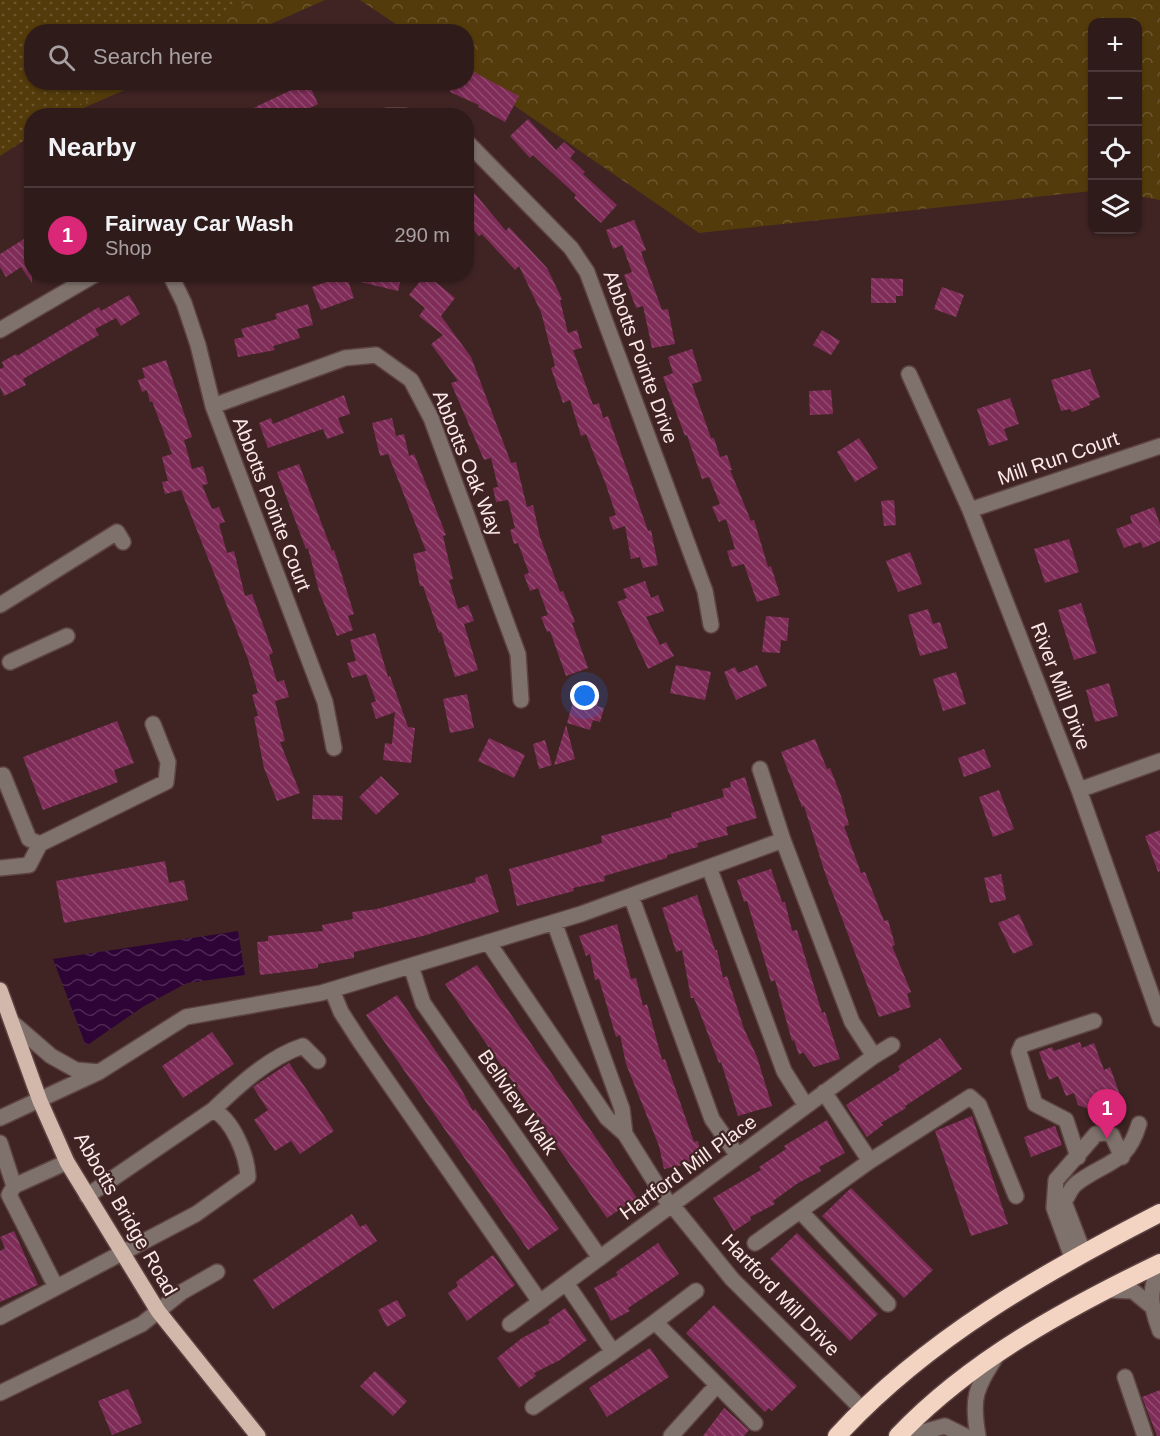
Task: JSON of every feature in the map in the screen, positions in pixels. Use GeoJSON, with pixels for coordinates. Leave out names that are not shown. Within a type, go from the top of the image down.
{"type":"FeatureCollection","features":[{"type":"Feature","properties":{"kind":"highway"},"geometry":{"type":"LineString","coordinates":[[837,1436],[912,1364],[972,1320],[1020,1289],[1160,1213]]}},
{"type":"Feature","properties":{"kind":"highway"},"geometry":{"type":"LineString","coordinates":[[898,1436],[917,1416],[998,1353],[1060,1315],[1160,1263]]}},
{"type":"Feature","properties":{"kind":"main road","name":"Abbotts Bridge Road"},"geometry":{"type":"LineString","coordinates":[[0,990],[40,1101],[67,1161],[87,1196],[158,1311],[258,1436]]}},
{"type":"Feature","properties":{"kind":"street","name":"Abbotts Pointe Drive"},"geometry":{"type":"LineString","coordinates":[[474,149],[571,248],[588,272],[705,591],[711,625]]}},
{"type":"Feature","properties":{"kind":"street"},"geometry":{"type":"LineString","coordinates":[[0,330],[82,282]]}},
{"type":"Feature","properties":{"kind":"street","name":"Abbotts Pointe Court"},"geometry":{"type":"LineString","coordinates":[[174,282],[184,303],[198,345],[213,406],[325,702],[334,748]]}},
{"type":"Feature","properties":{"kind":"street","name":"Abbotts Oak Way"},"geometry":{"type":"LineString","coordinates":[[213,406],[356,357],[376,355],[411,380],[431,418],[518,654],[521,700]]}},
{"type":"Feature","properties":{"kind":"street","name":"River Mill Drive"},"geometry":{"type":"LineString","coordinates":[[909,374],[970,510],[1079,790],[1155,987],[1160,1019]]}},
{"type":"Feature","properties":{"kind":"street","name":"Mill Run Court"},"geometry":{"type":"LineString","coordinates":[[970,510],[1160,446]]}},
{"type":"Feature","properties":{"kind":"street"},"geometry":{"type":"LineString","coordinates":[[0,605],[41,579],[74,554],[120,537]]}},
{"type":"Feature","properties":{"kind":"street"},"geometry":{"type":"LineString","coordinates":[[10,662],[67,636]]}},
{"type":"Feature","properties":{"kind":"street"},"geometry":{"type":"LineString","coordinates":[[0,868],[29,865],[40,844],[166,782],[168,762],[153,724]]}},
{"type":"Feature","properties":{"kind":"street"},"geometry":{"type":"LineString","coordinates":[[1079,790],[1160,761]]}},
{"type":"Feature","properties":{"kind":"street"},"geometry":{"type":"LineString","coordinates":[[760,769],[783,840],[852,1022],[873,1056]]}},
{"type":"Feature","properties":{"kind":"street"},"geometry":{"type":"LineString","coordinates":[[3,775],[29,839],[40,844]]}},
{"type":"Feature","properties":{"kind":"street"},"geometry":{"type":"LineString","coordinates":[[0,1118],[99,1072],[186,1017],[332,990],[554,922],[783,840]]}},
{"type":"Feature","properties":{"kind":"street"},"geometry":{"type":"LineString","coordinates":[[709,867],[784,1071],[806,1106]]}},
{"type":"Feature","properties":{"kind":"street"},"geometry":{"type":"LineString","coordinates":[[631,896],[712,1119],[738,1156]]}},
{"type":"Feature","properties":{"kind":"street"},"geometry":{"type":"LineString","coordinates":[[554,922],[622,1109],[625,1134]]}},
{"type":"Feature","properties":{"kind":"street"},"geometry":{"type":"LineString","coordinates":[[488,942],[608,1118],[625,1134]]}},
{"type":"Feature","properties":{"kind":"street","name":"Bellview Walk"},"geometry":{"type":"LineString","coordinates":[[411,966],[423,1003],[600,1258]]}},
{"type":"Feature","properties":{"kind":"street"},"geometry":{"type":"LineString","coordinates":[[332,990],[341,1012],[361,1043],[540,1302]]}},
{"type":"Feature","properties":{"kind":"street"},"geometry":{"type":"LineString","coordinates":[[1078,1157],[1063,1117],[1035,1104],[1019,1052],[1022,1044],[1093,1021]]}},
{"type":"Feature","properties":{"kind":"street"},"geometry":{"type":"LineString","coordinates":[[14,1024],[51,1056],[76,1070],[99,1072]]}},
{"type":"Feature","properties":{"kind":"street","name":"Hartford Mill Place"},"geometry":{"type":"LineString","coordinates":[[510,1324],[873,1056],[892,1045]]}},
{"type":"Feature","properties":{"kind":"street"},"geometry":{"type":"LineString","coordinates":[[87,1196],[213,1110],[235,1089],[289,1050],[303,1046],[318,1061]]}},
{"type":"Feature","properties":{"kind":"street"},"geometry":{"type":"LineString","coordinates":[[824,1092],[870,1161]]}},
{"type":"Feature","properties":{"kind":"street"},"geometry":{"type":"LineString","coordinates":[[755,1243],[870,1161],[970,1097],[979,1105],[1016,1196]]}},
{"type":"Feature","properties":{"kind":"street"},"geometry":{"type":"LineString","coordinates":[[0,1317],[196,1214],[248,1177],[247,1160],[222,1115],[213,1110]]}},
{"type":"Feature","properties":{"kind":"street"},"geometry":{"type":"LineString","coordinates":[[1078,1257],[1064,1202],[1075,1184],[1122,1157],[1135,1137],[1139,1124]]}},
{"type":"Feature","properties":{"kind":"street","name":"Hartford Mill Drive"},"geometry":{"type":"LineString","coordinates":[[625,1134],[671,1206],[732,1279],[863,1410]]}},
{"type":"Feature","properties":{"kind":"street"},"geometry":{"type":"LineString","coordinates":[[1078,1257],[1054,1208],[1056,1180],[1096,1134],[1112,1135],[1122,1157]]}},
{"type":"Feature","properties":{"kind":"street"},"geometry":{"type":"LineString","coordinates":[[0,1143],[14,1186]]}},
{"type":"Feature","properties":{"kind":"street"},"geometry":{"type":"LineString","coordinates":[[56,1287],[9,1195],[14,1186],[67,1161]]}},
{"type":"Feature","properties":{"kind":"street"},"geometry":{"type":"LineString","coordinates":[[801,1212],[888,1304]]}},
{"type":"Feature","properties":{"kind":"street"},"geometry":{"type":"LineString","coordinates":[[1160,1263],[1151,1286],[1150,1305],[1160,1331]]}},
{"type":"Feature","properties":{"kind":"street"},"geometry":{"type":"LineString","coordinates":[[0,1393],[142,1324],[182,1292],[217,1272]]}},
{"type":"Feature","properties":{"kind":"street"},"geometry":{"type":"LineString","coordinates":[[566,1283],[613,1352]]}},
{"type":"Feature","properties":{"kind":"street"},"geometry":{"type":"LineString","coordinates":[[1106,1290],[1133,1291],[1150,1305]]}},
{"type":"Feature","properties":{"kind":"street"},"geometry":{"type":"LineString","coordinates":[[533,1407],[696,1291]]}},
{"type":"Feature","properties":{"kind":"street"},"geometry":{"type":"LineString","coordinates":[[655,1322],[755,1423]]}},
{"type":"Feature","properties":{"kind":"street"},"geometry":{"type":"LineString","coordinates":[[978,1436],[973,1409],[978,1386],[998,1353]]}},
{"type":"Feature","properties":{"kind":"street"},"geometry":{"type":"LineString","coordinates":[[1125,1377],[1145,1436]]}},
{"type":"Feature","properties":{"kind":"street"},"geometry":{"type":"LineString","coordinates":[[671,1436],[717,1385]]}},
{"type":"Feature","properties":{"kind":"street"},"geometry":{"type":"LineString","coordinates":[[908,1436],[945,1426],[965,1436]]}},
{"type":"Feature","properties":{"kind":"green space"},"geometry":{"type":"Polygon","coordinates":[[[0,0],[325,0],[271,24],[24,24],[24,90],[125,90],[83,108],[24,108],[24,124],[0,149],[0,0]]]}},
{"type":"Feature","properties":{"kind":"green space"},"geometry":{"type":"Polygon","coordinates":[[[0,0],[248,0],[209,24],[24,24],[24,90],[105,90],[76,108],[24,108],[24,141],[0,156],[0,0]]]}},
{"type":"Feature","properties":{"kind":"green space"},"geometry":{"type":"Polygon","coordinates":[[[360,0],[1160,0],[1160,200],[1142,197],[1142,18],[1088,18],[1088,191],[699,233],[474,78],[474,24],[396,24],[360,0]]]}},
{"type":"Feature","properties":{"kind":"water"},"geometry":{"type":"Polygon","coordinates":[[[238,931],[245,975],[187,983],[144,1006],[86,1046],[53,959],[238,931]]]}},
{"type":"Feature","properties":{"kind":"building"},"geometry":{"type":"Polygon","coordinates":[[[474,72],[519,96],[505,122],[478,107],[479,105],[450,92],[451,90],[474,90],[474,72]]]}},
{"type":"Feature","properties":{"kind":"building"},"geometry":{"type":"Polygon","coordinates":[[[291,90],[312,90],[318,104],[310,108],[254,108],[291,90]]]}},
{"type":"Feature","properties":{"kind":"building"},"geometry":{"type":"Polygon","coordinates":[[[528,119],[556,150],[564,142],[575,152],[570,158],[585,172],[583,174],[617,205],[601,223],[574,198],[576,195],[533,155],[530,158],[510,136],[528,119]]]}},
{"type":"Feature","properties":{"kind":"building"},"geometry":{"type":"Polygon","coordinates":[[[474,193],[506,231],[509,227],[547,268],[562,299],[560,300],[568,333],[577,330],[582,348],[573,350],[593,405],[599,403],[603,418],[608,416],[648,531],[651,530],[658,565],[643,568],[640,557],[631,559],[625,526],[613,530],[609,517],[616,515],[606,485],[586,434],[581,436],[570,400],[563,403],[551,368],[555,366],[541,312],[519,266],[515,270],[482,234],[479,236],[474,230],[474,193]]]}},
{"type":"Feature","properties":{"kind":"building"},"geometry":{"type":"Polygon","coordinates":[[[634,220],[646,250],[641,252],[662,310],[668,309],[675,344],[652,348],[643,306],[636,308],[624,275],[632,272],[622,245],[613,249],[606,230],[634,220]]]}},
{"type":"Feature","properties":{"kind":"building"},"geometry":{"type":"Polygon","coordinates":[[[24,239],[24,271],[21,267],[6,277],[0,267],[0,254],[24,239]]]}},
{"type":"Feature","properties":{"kind":"building"},"geometry":{"type":"Polygon","coordinates":[[[871,278],[903,279],[903,296],[896,296],[896,303],[871,303],[871,278]]]}},
{"type":"Feature","properties":{"kind":"building"},"geometry":{"type":"Polygon","coordinates":[[[326,282],[348,282],[354,298],[321,310],[312,287],[326,282]]]}},
{"type":"Feature","properties":{"kind":"building"},"geometry":{"type":"Polygon","coordinates":[[[360,282],[400,282],[398,291],[360,282]]]}},
{"type":"Feature","properties":{"kind":"building"},"geometry":{"type":"Polygon","coordinates":[[[420,282],[436,282],[455,298],[441,316],[471,357],[511,463],[516,462],[527,507],[533,505],[540,537],[560,592],[563,591],[575,622],[572,623],[588,668],[566,676],[550,631],[547,632],[541,617],[548,615],[538,588],[530,591],[524,575],[529,573],[518,543],[514,544],[510,530],[515,528],[508,500],[496,502],[493,488],[498,487],[491,458],[484,460],[451,383],[458,381],[431,344],[443,335],[419,316],[425,308],[409,295],[420,282]]]}},
{"type":"Feature","properties":{"kind":"building"},"geometry":{"type":"Polygon","coordinates":[[[942,287],[964,295],[956,317],[934,309],[942,287]]]}},
{"type":"Feature","properties":{"kind":"building"},"geometry":{"type":"Polygon","coordinates":[[[129,295],[140,314],[121,326],[116,318],[95,329],[99,335],[23,379],[26,385],[4,396],[0,387],[0,369],[4,367],[2,362],[16,354],[17,356],[99,307],[101,311],[129,295]]]}},
{"type":"Feature","properties":{"kind":"building"},"geometry":{"type":"Polygon","coordinates":[[[308,304],[313,325],[297,329],[300,338],[273,346],[275,350],[238,357],[234,339],[244,337],[241,329],[277,319],[275,314],[308,304]]]}},
{"type":"Feature","properties":{"kind":"building"},"geometry":{"type":"Polygon","coordinates":[[[822,330],[840,341],[831,355],[813,345],[822,330]]]}},
{"type":"Feature","properties":{"kind":"building"},"geometry":{"type":"Polygon","coordinates":[[[692,349],[702,381],[692,384],[711,438],[714,438],[720,457],[727,455],[732,470],[730,470],[751,521],[754,520],[768,567],[771,566],[780,595],[757,602],[744,564],[732,567],[727,551],[735,549],[726,519],[719,522],[712,507],[720,504],[709,477],[702,479],[663,377],[673,373],[668,357],[692,349]]]}},
{"type":"Feature","properties":{"kind":"building"},"geometry":{"type":"Polygon","coordinates":[[[166,360],[192,437],[184,440],[192,469],[203,466],[208,484],[202,485],[212,509],[219,507],[225,522],[219,524],[227,553],[234,551],[245,596],[252,594],[273,653],[269,655],[277,682],[284,680],[289,697],[275,701],[285,741],[280,742],[300,793],[277,801],[264,768],[254,717],[258,716],[252,695],[258,693],[248,659],[181,490],[165,494],[162,482],[168,481],[162,457],[172,454],[147,390],[142,392],[138,380],[145,378],[142,368],[166,360]]]}},
{"type":"Feature","properties":{"kind":"building"},"geometry":{"type":"Polygon","coordinates":[[[1090,369],[1100,397],[1089,402],[1090,405],[1072,412],[1070,409],[1061,411],[1051,380],[1090,369]]]}},
{"type":"Feature","properties":{"kind":"building"},"geometry":{"type":"Polygon","coordinates":[[[831,390],[833,414],[810,415],[809,391],[831,390]]]}},
{"type":"Feature","properties":{"kind":"building"},"geometry":{"type":"Polygon","coordinates":[[[344,395],[350,414],[338,418],[344,433],[327,439],[323,429],[268,448],[259,423],[271,418],[273,424],[344,395]]]}},
{"type":"Feature","properties":{"kind":"building"},"geometry":{"type":"Polygon","coordinates":[[[1010,398],[1019,424],[1004,429],[1008,440],[989,446],[977,409],[1010,398]]]}},
{"type":"Feature","properties":{"kind":"building"},"geometry":{"type":"Polygon","coordinates":[[[392,418],[396,436],[404,434],[409,456],[414,454],[446,535],[443,536],[453,579],[449,580],[458,609],[468,605],[474,621],[464,624],[478,670],[455,677],[441,632],[439,633],[423,586],[420,586],[413,554],[426,551],[388,454],[380,456],[372,423],[392,418]]]}},
{"type":"Feature","properties":{"kind":"building"},"geometry":{"type":"Polygon","coordinates":[[[859,438],[878,468],[855,482],[837,452],[859,438]]]}},
{"type":"Feature","properties":{"kind":"building"},"geometry":{"type":"Polygon","coordinates":[[[299,464],[332,551],[334,550],[354,614],[348,616],[353,630],[337,636],[319,591],[308,548],[306,549],[277,472],[299,464]]]}},
{"type":"Feature","properties":{"kind":"building"},"geometry":{"type":"Polygon","coordinates":[[[894,500],[896,525],[884,526],[881,501],[894,500]]]}},
{"type":"Feature","properties":{"kind":"building"},"geometry":{"type":"Polygon","coordinates":[[[1154,507],[1160,524],[1160,541],[1143,548],[1141,542],[1124,548],[1116,529],[1132,523],[1130,516],[1154,507]]]}},
{"type":"Feature","properties":{"kind":"building"},"geometry":{"type":"Polygon","coordinates":[[[1069,539],[1079,572],[1045,583],[1034,549],[1069,539]]]}},
{"type":"Feature","properties":{"kind":"building"},"geometry":{"type":"Polygon","coordinates":[[[910,552],[922,584],[898,592],[886,561],[910,552]]]}},
{"type":"Feature","properties":{"kind":"building"},"geometry":{"type":"Polygon","coordinates":[[[645,581],[651,598],[658,595],[664,611],[646,617],[660,645],[666,642],[674,656],[648,669],[617,602],[627,598],[623,589],[645,581]]]}},
{"type":"Feature","properties":{"kind":"building"},"geometry":{"type":"Polygon","coordinates":[[[1081,603],[1097,653],[1074,660],[1058,610],[1081,603]]]}},
{"type":"Feature","properties":{"kind":"building"},"geometry":{"type":"Polygon","coordinates":[[[928,609],[933,624],[940,622],[948,648],[920,656],[908,615],[928,609]]]}},
{"type":"Feature","properties":{"kind":"building"},"geometry":{"type":"Polygon","coordinates":[[[766,616],[789,618],[787,641],[781,640],[780,653],[762,652],[766,616]]]}},
{"type":"Feature","properties":{"kind":"building"},"geometry":{"type":"Polygon","coordinates":[[[375,633],[388,677],[390,676],[408,727],[415,728],[411,763],[383,760],[385,743],[392,744],[395,712],[376,719],[371,703],[376,701],[366,674],[352,678],[347,663],[356,661],[350,640],[375,633]]]}},
{"type":"Feature","properties":{"kind":"building"},"geometry":{"type":"Polygon","coordinates":[[[676,665],[711,672],[705,700],[670,693],[676,665]]]}},
{"type":"Feature","properties":{"kind":"building"},"geometry":{"type":"Polygon","coordinates":[[[757,665],[767,686],[736,700],[724,672],[735,667],[738,673],[757,665]]]}},
{"type":"Feature","properties":{"kind":"building"},"geometry":{"type":"Polygon","coordinates":[[[956,672],[966,704],[943,711],[933,679],[956,672]]]}},
{"type":"Feature","properties":{"kind":"building"},"geometry":{"type":"Polygon","coordinates":[[[1109,683],[1118,716],[1095,722],[1086,690],[1109,683]]]}},
{"type":"Feature","properties":{"kind":"building"},"geometry":{"type":"Polygon","coordinates":[[[577,688],[600,695],[597,706],[604,708],[600,722],[593,720],[590,730],[567,723],[577,688]]]}},
{"type":"Feature","properties":{"kind":"building"},"geometry":{"type":"Polygon","coordinates":[[[467,694],[474,728],[450,733],[443,699],[467,694]]]}},
{"type":"Feature","properties":{"kind":"building"},"geometry":{"type":"Polygon","coordinates":[[[117,721],[134,763],[114,770],[118,782],[43,810],[23,757],[117,721]]]}},
{"type":"Feature","properties":{"kind":"building"},"geometry":{"type":"Polygon","coordinates":[[[566,725],[575,759],[554,765],[566,725]]]}},
{"type":"Feature","properties":{"kind":"building"},"geometry":{"type":"Polygon","coordinates":[[[489,738],[525,755],[514,778],[478,761],[489,738]]]}},
{"type":"Feature","properties":{"kind":"building"},"geometry":{"type":"Polygon","coordinates":[[[815,739],[841,796],[849,825],[844,826],[861,873],[865,872],[884,921],[888,920],[895,945],[892,946],[911,992],[907,994],[911,1007],[879,1017],[825,873],[804,806],[802,807],[781,752],[815,739]]]}},
{"type":"Feature","properties":{"kind":"building"},"geometry":{"type":"Polygon","coordinates":[[[545,740],[552,765],[539,769],[533,744],[545,740]]]}},
{"type":"Feature","properties":{"kind":"building"},"geometry":{"type":"Polygon","coordinates":[[[984,749],[991,767],[964,777],[958,758],[984,749]]]}},
{"type":"Feature","properties":{"kind":"building"},"geometry":{"type":"Polygon","coordinates":[[[381,776],[399,794],[376,815],[359,797],[381,776]]]}},
{"type":"Feature","properties":{"kind":"building"},"geometry":{"type":"Polygon","coordinates":[[[745,777],[757,818],[726,827],[728,835],[697,843],[698,847],[667,855],[667,858],[604,876],[605,881],[573,888],[574,891],[517,906],[509,869],[602,843],[601,836],[672,817],[671,813],[724,797],[722,789],[731,787],[730,782],[745,777]]]}},
{"type":"Feature","properties":{"kind":"building"},"geometry":{"type":"Polygon","coordinates":[[[999,790],[1014,829],[993,837],[979,797],[999,790]]]}},
{"type":"Feature","properties":{"kind":"building"},"geometry":{"type":"Polygon","coordinates":[[[313,795],[343,796],[342,820],[312,819],[313,795]]]}},
{"type":"Feature","properties":{"kind":"building"},"geometry":{"type":"Polygon","coordinates":[[[1160,830],[1160,871],[1158,872],[1145,836],[1160,830]]]}},
{"type":"Feature","properties":{"kind":"building"},"geometry":{"type":"Polygon","coordinates":[[[165,861],[169,883],[184,880],[188,900],[64,923],[56,881],[165,861]]]}},
{"type":"Feature","properties":{"kind":"building"},"geometry":{"type":"Polygon","coordinates":[[[771,869],[782,902],[785,902],[792,931],[797,930],[822,1013],[825,1012],[840,1059],[814,1067],[803,1052],[799,1055],[794,1040],[792,1041],[775,980],[771,982],[747,901],[744,902],[737,880],[771,869]]]}},
{"type":"Feature","properties":{"kind":"building"},"geometry":{"type":"Polygon","coordinates":[[[487,874],[499,912],[423,936],[354,952],[354,958],[318,964],[318,968],[260,975],[257,942],[268,941],[268,936],[323,931],[322,925],[353,919],[352,912],[377,909],[476,882],[475,878],[487,874]]]}},
{"type":"Feature","properties":{"kind":"building"},"geometry":{"type":"Polygon","coordinates":[[[1001,874],[1006,900],[990,903],[984,878],[1001,874]]]}},
{"type":"Feature","properties":{"kind":"building"},"geometry":{"type":"Polygon","coordinates":[[[697,895],[715,950],[717,950],[723,978],[727,976],[744,1029],[757,1057],[772,1106],[738,1116],[721,1062],[719,1063],[694,998],[691,998],[682,950],[676,952],[662,908],[697,895]]]}},
{"type":"Feature","properties":{"kind":"building"},"geometry":{"type":"Polygon","coordinates":[[[1019,914],[1033,945],[1013,954],[998,923],[1019,914]]]}},
{"type":"Feature","properties":{"kind":"building"},"geometry":{"type":"Polygon","coordinates":[[[617,924],[631,979],[636,978],[643,1006],[647,1004],[662,1060],[665,1059],[694,1142],[698,1141],[702,1161],[664,1169],[659,1146],[626,1064],[620,1035],[616,1037],[599,979],[595,980],[590,954],[586,956],[579,936],[617,924]]]}},
{"type":"Feature","properties":{"kind":"building"},"geometry":{"type":"Polygon","coordinates":[[[477,965],[637,1198],[607,1218],[445,984],[477,965]]]}},
{"type":"Feature","properties":{"kind":"building"},"geometry":{"type":"Polygon","coordinates":[[[397,995],[459,1085],[473,1111],[475,1109],[559,1229],[528,1250],[366,1015],[397,995]]]}},
{"type":"Feature","properties":{"kind":"building"},"geometry":{"type":"Polygon","coordinates":[[[212,1032],[234,1064],[183,1098],[162,1066],[212,1032]]]}},
{"type":"Feature","properties":{"kind":"building"},"geometry":{"type":"Polygon","coordinates":[[[940,1038],[962,1069],[881,1123],[883,1125],[867,1137],[846,1105],[900,1070],[898,1066],[940,1038]]]}},
{"type":"Feature","properties":{"kind":"building"},"geometry":{"type":"Polygon","coordinates":[[[1080,1042],[1082,1048],[1094,1043],[1104,1070],[1110,1067],[1124,1106],[1102,1114],[1078,1105],[1074,1093],[1066,1096],[1058,1076],[1049,1080],[1039,1052],[1052,1047],[1054,1051],[1080,1042]]]}},
{"type":"Feature","properties":{"kind":"building"},"geometry":{"type":"Polygon","coordinates":[[[289,1063],[334,1131],[300,1154],[291,1141],[275,1151],[254,1120],[268,1110],[253,1087],[289,1063]]]}},
{"type":"Feature","properties":{"kind":"building"},"geometry":{"type":"Polygon","coordinates":[[[972,1116],[1008,1224],[971,1236],[935,1131],[972,1116]]]}},
{"type":"Feature","properties":{"kind":"building"},"geometry":{"type":"Polygon","coordinates":[[[827,1120],[845,1153],[819,1167],[821,1171],[798,1183],[773,1201],[775,1204],[750,1217],[751,1220],[734,1231],[713,1198],[761,1170],[759,1167],[786,1149],[784,1146],[827,1120]]]}},
{"type":"Feature","properties":{"kind":"building"},"geometry":{"type":"Polygon","coordinates":[[[1055,1126],[1062,1145],[1031,1157],[1024,1137],[1055,1126]]]}},
{"type":"Feature","properties":{"kind":"building"},"geometry":{"type":"Polygon","coordinates":[[[851,1188],[933,1270],[904,1298],[822,1216],[851,1188]]]}},
{"type":"Feature","properties":{"kind":"building"},"geometry":{"type":"Polygon","coordinates":[[[352,1214],[360,1227],[366,1224],[377,1241],[273,1309],[253,1280],[352,1214]]]}},
{"type":"Feature","properties":{"kind":"building"},"geometry":{"type":"Polygon","coordinates":[[[14,1231],[38,1285],[0,1302],[0,1251],[5,1248],[0,1237],[14,1231]]]}},
{"type":"Feature","properties":{"kind":"building"},"geometry":{"type":"Polygon","coordinates":[[[797,1233],[878,1314],[850,1341],[770,1259],[797,1233]]]}},
{"type":"Feature","properties":{"kind":"building"},"geometry":{"type":"Polygon","coordinates":[[[658,1243],[679,1274],[628,1308],[630,1311],[611,1321],[594,1288],[618,1275],[616,1272],[658,1243]]]}},
{"type":"Feature","properties":{"kind":"building"},"geometry":{"type":"Polygon","coordinates":[[[493,1255],[515,1285],[467,1321],[448,1293],[458,1286],[456,1282],[493,1255]]]}},
{"type":"Feature","properties":{"kind":"building"},"geometry":{"type":"Polygon","coordinates":[[[397,1300],[406,1316],[387,1327],[378,1310],[397,1300]]]}},
{"type":"Feature","properties":{"kind":"building"},"geometry":{"type":"Polygon","coordinates":[[[714,1305],[797,1386],[772,1411],[769,1408],[765,1412],[686,1333],[714,1305]]]}},
{"type":"Feature","properties":{"kind":"building"},"geometry":{"type":"Polygon","coordinates":[[[565,1308],[587,1340],[560,1360],[534,1373],[536,1376],[519,1388],[497,1358],[522,1338],[550,1323],[548,1320],[565,1308]]]}},
{"type":"Feature","properties":{"kind":"building"},"geometry":{"type":"Polygon","coordinates":[[[650,1348],[669,1377],[607,1417],[589,1388],[650,1348]]]}},
{"type":"Feature","properties":{"kind":"building"},"geometry":{"type":"Polygon","coordinates":[[[375,1371],[407,1401],[393,1416],[360,1386],[375,1371]]]}},
{"type":"Feature","properties":{"kind":"building"},"geometry":{"type":"Polygon","coordinates":[[[128,1389],[142,1423],[112,1435],[98,1401],[128,1389]]]}},
{"type":"Feature","properties":{"kind":"building"},"geometry":{"type":"Polygon","coordinates":[[[1160,1390],[1160,1436],[1157,1436],[1142,1397],[1160,1390]]]}},
{"type":"Feature","properties":{"kind":"building"},"geometry":{"type":"Polygon","coordinates":[[[724,1408],[749,1430],[744,1436],[703,1436],[724,1408]]]}},
{"type":"Feature","properties":{"kind":"place","name":"Fairway Car Wash"},"geometry":{"type":"Point","coordinates":[1107,1139]}}]}
